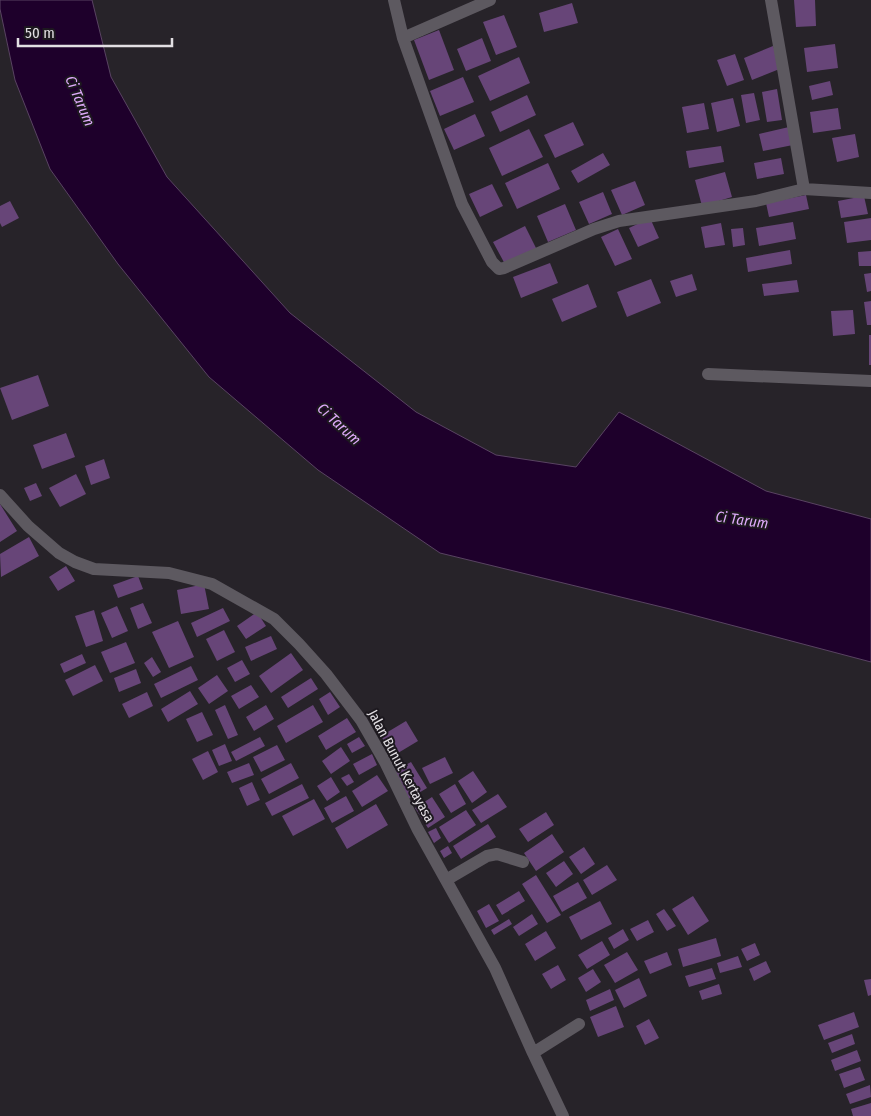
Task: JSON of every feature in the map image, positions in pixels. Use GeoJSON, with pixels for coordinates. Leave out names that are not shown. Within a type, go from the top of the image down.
{"type":"FeatureCollection","features":[{"type":"Feature","properties":{"kind":"street"},"geometry":{"type":"LineString","coordinates":[[394,0],[403,38],[462,204],[492,262],[499,269],[594,229],[619,221],[756,200],[804,189],[871,193]]}},
{"type":"Feature","properties":{"kind":"street"},"geometry":{"type":"LineString","coordinates":[[403,38],[490,0]]}},
{"type":"Feature","properties":{"kind":"street"},"geometry":{"type":"LineString","coordinates":[[771,0],[804,189]]}},
{"type":"Feature","properties":{"kind":"street"},"geometry":{"type":"LineString","coordinates":[[708,374],[871,381]]}},
{"type":"Feature","properties":{"kind":"street","name":"Jalan Bunut Kertayasa"},"geometry":{"type":"LineString","coordinates":[[0,496],[28,526],[59,553],[75,562],[94,569],[169,573],[212,584],[274,619],[299,644],[326,674],[361,720],[385,762],[417,828],[495,968],[563,1116]]}},
{"type":"Feature","properties":{"kind":"street"},"geometry":{"type":"LineString","coordinates":[[446,880],[487,856],[496,854],[523,862]]}},
{"type":"Feature","properties":{"kind":"street"},"geometry":{"type":"LineString","coordinates":[[533,1054],[579,1024]]}},
{"type":"Feature","properties":{"kind":"water","name":"Ci Tarum"},"geometry":{"type":"Polygon","coordinates":[[[0,0],[92,0],[111,77],[167,177],[290,313],[416,412],[496,455],[576,467],[619,412],[766,491],[871,519],[871,662],[670,609],[440,553],[318,470],[209,377],[118,264],[50,169],[15,80],[0,9],[0,0]]]}},
{"type":"Feature","properties":{"kind":"building"},"geometry":{"type":"Polygon","coordinates":[[[794,0],[815,0],[816,26],[796,27],[794,0]]]}},
{"type":"Feature","properties":{"kind":"building"},"geometry":{"type":"Polygon","coordinates":[[[572,3],[578,23],[544,32],[539,13],[572,3]]]}},
{"type":"Feature","properties":{"kind":"building"},"geometry":{"type":"Polygon","coordinates":[[[504,15],[517,47],[496,55],[483,22],[504,15]]]}},
{"type":"Feature","properties":{"kind":"building"},"geometry":{"type":"Polygon","coordinates":[[[439,30],[454,70],[429,80],[414,40],[439,30]]]}},
{"type":"Feature","properties":{"kind":"building"},"geometry":{"type":"Polygon","coordinates":[[[482,38],[491,61],[466,71],[457,49],[482,38]]]}},
{"type":"Feature","properties":{"kind":"building"},"geometry":{"type":"Polygon","coordinates":[[[835,44],[838,68],[807,72],[804,48],[835,44]]]}},
{"type":"Feature","properties":{"kind":"building"},"geometry":{"type":"Polygon","coordinates":[[[773,46],[782,68],[752,80],[744,58],[773,46]]]}},
{"type":"Feature","properties":{"kind":"building"},"geometry":{"type":"Polygon","coordinates":[[[735,54],[744,80],[727,86],[717,60],[735,54]]]}},
{"type":"Feature","properties":{"kind":"building"},"geometry":{"type":"Polygon","coordinates":[[[519,57],[530,83],[490,101],[478,76],[519,57]]]}},
{"type":"Feature","properties":{"kind":"building"},"geometry":{"type":"Polygon","coordinates":[[[463,77],[474,102],[440,116],[430,91],[463,77]]]}},
{"type":"Feature","properties":{"kind":"building"},"geometry":{"type":"Polygon","coordinates":[[[830,81],[833,95],[812,100],[809,86],[830,81]]]}},
{"type":"Feature","properties":{"kind":"building"},"geometry":{"type":"Polygon","coordinates":[[[777,89],[782,120],[767,122],[762,92],[777,89]]]}},
{"type":"Feature","properties":{"kind":"building"},"geometry":{"type":"Polygon","coordinates":[[[754,93],[760,120],[746,123],[741,95],[754,93]]]}},
{"type":"Feature","properties":{"kind":"building"},"geometry":{"type":"Polygon","coordinates":[[[527,95],[536,115],[500,132],[491,112],[527,95]]]}},
{"type":"Feature","properties":{"kind":"building"},"geometry":{"type":"Polygon","coordinates":[[[733,98],[740,126],[717,132],[711,103],[733,98]]]}},
{"type":"Feature","properties":{"kind":"building"},"geometry":{"type":"Polygon","coordinates":[[[704,103],[709,129],[687,133],[682,107],[704,103]]]}},
{"type":"Feature","properties":{"kind":"building"},"geometry":{"type":"Polygon","coordinates":[[[838,108],[841,129],[813,133],[810,112],[838,108]]]}},
{"type":"Feature","properties":{"kind":"building"},"geometry":{"type":"Polygon","coordinates":[[[475,114],[485,136],[454,150],[444,129],[475,114]]]}},
{"type":"Feature","properties":{"kind":"building"},"geometry":{"type":"Polygon","coordinates":[[[573,122],[584,145],[555,158],[544,135],[573,122]]]}},
{"type":"Feature","properties":{"kind":"building"},"geometry":{"type":"Polygon","coordinates":[[[789,127],[793,145],[763,151],[759,134],[789,127]]]}},
{"type":"Feature","properties":{"kind":"building"},"geometry":{"type":"Polygon","coordinates":[[[529,129],[543,157],[502,176],[489,148],[529,129]]]}},
{"type":"Feature","properties":{"kind":"building"},"geometry":{"type":"Polygon","coordinates":[[[855,134],[859,157],[837,162],[832,138],[855,134]]]}},
{"type":"Feature","properties":{"kind":"building"},"geometry":{"type":"Polygon","coordinates":[[[721,146],[724,162],[689,168],[686,151],[721,146]]]}},
{"type":"Feature","properties":{"kind":"building"},"geometry":{"type":"Polygon","coordinates":[[[603,153],[610,165],[578,183],[571,171],[603,153]]]}},
{"type":"Feature","properties":{"kind":"building"},"geometry":{"type":"Polygon","coordinates":[[[781,158],[784,174],[757,179],[754,163],[781,158]]]}},
{"type":"Feature","properties":{"kind":"building"},"geometry":{"type":"Polygon","coordinates":[[[548,163],[560,189],[517,209],[505,183],[548,163]]]}},
{"type":"Feature","properties":{"kind":"building"},"geometry":{"type":"Polygon","coordinates":[[[725,172],[732,197],[702,206],[695,180],[725,172]]]}},
{"type":"Feature","properties":{"kind":"building"},"geometry":{"type":"Polygon","coordinates":[[[635,181],[645,205],[622,215],[611,190],[635,181]]]}},
{"type":"Feature","properties":{"kind":"building"},"geometry":{"type":"Polygon","coordinates":[[[492,184],[503,206],[480,217],[469,194],[492,184]]]}},
{"type":"Feature","properties":{"kind":"building"},"geometry":{"type":"Polygon","coordinates":[[[603,192],[612,214],[589,224],[579,202],[603,192]]]}},
{"type":"Feature","properties":{"kind":"building"},"geometry":{"type":"Polygon","coordinates":[[[806,195],[809,209],[769,217],[766,203],[806,195]]]}},
{"type":"Feature","properties":{"kind":"building"},"geometry":{"type":"Polygon","coordinates":[[[864,196],[868,214],[841,218],[838,201],[864,196]]]}},
{"type":"Feature","properties":{"kind":"building"},"geometry":{"type":"Polygon","coordinates":[[[10,201],[19,218],[2,227],[0,223],[0,206],[10,201]]]}},
{"type":"Feature","properties":{"kind":"building"},"geometry":{"type":"Polygon","coordinates":[[[565,204],[576,230],[548,242],[537,216],[565,204]]]}},
{"type":"Feature","properties":{"kind":"building"},"geometry":{"type":"Polygon","coordinates":[[[650,218],[659,238],[638,247],[629,228],[650,218]]]}},
{"type":"Feature","properties":{"kind":"building"},"geometry":{"type":"Polygon","coordinates":[[[871,218],[871,240],[847,243],[844,222],[871,218]]]}},
{"type":"Feature","properties":{"kind":"building"},"geometry":{"type":"Polygon","coordinates":[[[793,222],[796,239],[759,246],[756,228],[793,222]]]}},
{"type":"Feature","properties":{"kind":"building"},"geometry":{"type":"Polygon","coordinates":[[[721,223],[725,245],[705,248],[701,227],[721,223]]]}},
{"type":"Feature","properties":{"kind":"building"},"geometry":{"type":"Polygon","coordinates":[[[525,226],[537,250],[506,266],[493,242],[525,226]]]}},
{"type":"Feature","properties":{"kind":"building"},"geometry":{"type":"Polygon","coordinates":[[[743,228],[745,245],[733,247],[731,229],[743,228]]]}},
{"type":"Feature","properties":{"kind":"building"},"geometry":{"type":"Polygon","coordinates":[[[618,229],[632,259],[615,266],[601,237],[618,229]]]}},
{"type":"Feature","properties":{"kind":"building"},"geometry":{"type":"Polygon","coordinates":[[[790,250],[792,264],[748,272],[746,258],[790,250]]]}},
{"type":"Feature","properties":{"kind":"building"},"geometry":{"type":"Polygon","coordinates":[[[871,251],[871,266],[859,266],[858,252],[871,251]]]}},
{"type":"Feature","properties":{"kind":"building"},"geometry":{"type":"Polygon","coordinates":[[[550,263],[558,283],[521,298],[513,277],[550,263]]]}},
{"type":"Feature","properties":{"kind":"building"},"geometry":{"type":"Polygon","coordinates":[[[871,273],[871,291],[867,292],[864,274],[871,273]]]}},
{"type":"Feature","properties":{"kind":"building"},"geometry":{"type":"Polygon","coordinates":[[[692,274],[697,290],[676,297],[670,281],[692,274]]]}},
{"type":"Feature","properties":{"kind":"building"},"geometry":{"type":"Polygon","coordinates":[[[651,279],[661,303],[627,317],[617,292],[651,279]]]}},
{"type":"Feature","properties":{"kind":"building"},"geometry":{"type":"Polygon","coordinates":[[[797,280],[799,292],[764,296],[762,284],[797,280]]]}},
{"type":"Feature","properties":{"kind":"building"},"geometry":{"type":"Polygon","coordinates":[[[588,284],[597,307],[562,322],[552,299],[588,284]]]}},
{"type":"Feature","properties":{"kind":"building"},"geometry":{"type":"Polygon","coordinates":[[[871,301],[871,325],[867,325],[864,302],[871,301]]]}},
{"type":"Feature","properties":{"kind":"building"},"geometry":{"type":"Polygon","coordinates":[[[853,310],[855,334],[833,336],[831,311],[853,310]]]}},
{"type":"Feature","properties":{"kind":"building"},"geometry":{"type":"Polygon","coordinates":[[[869,335],[871,335],[871,365],[869,365],[869,335]]]}},
{"type":"Feature","properties":{"kind":"building"},"geometry":{"type":"Polygon","coordinates":[[[38,375],[49,406],[12,420],[0,388],[38,375]]]}},
{"type":"Feature","properties":{"kind":"building"},"geometry":{"type":"Polygon","coordinates":[[[66,433],[75,457],[42,469],[33,445],[66,433]]]}},
{"type":"Feature","properties":{"kind":"building"},"geometry":{"type":"Polygon","coordinates":[[[104,459],[110,478],[91,485],[85,466],[104,459]]]}},
{"type":"Feature","properties":{"kind":"building"},"geometry":{"type":"Polygon","coordinates":[[[76,474],[86,494],[60,507],[49,488],[76,474]]]}},
{"type":"Feature","properties":{"kind":"building"},"geometry":{"type":"Polygon","coordinates":[[[36,483],[42,496],[30,501],[24,488],[36,483]]]}},
{"type":"Feature","properties":{"kind":"building"},"geometry":{"type":"Polygon","coordinates":[[[0,504],[17,531],[0,542],[0,504]]]}},
{"type":"Feature","properties":{"kind":"building"},"geometry":{"type":"Polygon","coordinates":[[[29,537],[39,556],[1,577],[0,554],[29,537]]]}},
{"type":"Feature","properties":{"kind":"building"},"geometry":{"type":"Polygon","coordinates":[[[66,566],[75,581],[58,591],[49,577],[66,566]]]}},
{"type":"Feature","properties":{"kind":"building"},"geometry":{"type":"Polygon","coordinates":[[[138,576],[143,589],[118,598],[113,585],[138,576]]]}},
{"type":"Feature","properties":{"kind":"building"},"geometry":{"type":"Polygon","coordinates":[[[204,584],[209,609],[181,614],[177,590],[204,584]]]}},
{"type":"Feature","properties":{"kind":"building"},"geometry":{"type":"Polygon","coordinates":[[[143,603],[152,623],[138,629],[130,608],[143,603]]]}},
{"type":"Feature","properties":{"kind":"building"},"geometry":{"type":"Polygon","coordinates":[[[117,606],[128,631],[112,638],[101,613],[117,606]]]}},
{"type":"Feature","properties":{"kind":"building"},"geometry":{"type":"Polygon","coordinates":[[[223,608],[230,621],[197,637],[191,623],[223,608]]]}},
{"type":"Feature","properties":{"kind":"building"},"geometry":{"type":"Polygon","coordinates":[[[94,610],[103,641],[86,647],[75,616],[94,610]]]}},
{"type":"Feature","properties":{"kind":"building"},"geometry":{"type":"Polygon","coordinates":[[[257,612],[266,626],[246,639],[237,626],[257,612]]]}},
{"type":"Feature","properties":{"kind":"building"},"geometry":{"type":"Polygon","coordinates":[[[178,621],[194,657],[169,668],[152,632],[178,621]]]}},
{"type":"Feature","properties":{"kind":"building"},"geometry":{"type":"Polygon","coordinates":[[[224,630],[235,652],[217,661],[206,639],[224,630]]]}},
{"type":"Feature","properties":{"kind":"building"},"geometry":{"type":"Polygon","coordinates":[[[271,636],[277,649],[251,661],[245,647],[271,636]]]}},
{"type":"Feature","properties":{"kind":"building"},"geometry":{"type":"Polygon","coordinates":[[[126,642],[135,663],[110,673],[101,652],[126,642]]]}},
{"type":"Feature","properties":{"kind":"building"},"geometry":{"type":"Polygon","coordinates":[[[291,653],[303,670],[271,693],[259,676],[291,653]]]}},
{"type":"Feature","properties":{"kind":"building"},"geometry":{"type":"Polygon","coordinates":[[[82,654],[86,663],[64,673],[60,664],[82,654]]]}},
{"type":"Feature","properties":{"kind":"building"},"geometry":{"type":"Polygon","coordinates":[[[152,657],[161,672],[153,677],[144,663],[152,657]]]}},
{"type":"Feature","properties":{"kind":"building"},"geometry":{"type":"Polygon","coordinates":[[[242,660],[250,674],[235,682],[227,668],[242,660]]]}},
{"type":"Feature","properties":{"kind":"building"},"geometry":{"type":"Polygon","coordinates":[[[95,665],[103,681],[73,696],[65,680],[95,665]]]}},
{"type":"Feature","properties":{"kind":"building"},"geometry":{"type":"Polygon","coordinates":[[[191,666],[198,680],[161,698],[154,684],[191,666]]]}},
{"type":"Feature","properties":{"kind":"building"},"geometry":{"type":"Polygon","coordinates":[[[136,669],[141,683],[119,692],[114,678],[136,669]]]}},
{"type":"Feature","properties":{"kind":"building"},"geometry":{"type":"Polygon","coordinates":[[[217,675],[228,691],[209,704],[198,688],[217,675]]]}},
{"type":"Feature","properties":{"kind":"building"},"geometry":{"type":"Polygon","coordinates":[[[311,678],[318,689],[288,708],[281,697],[311,678]]]}},
{"type":"Feature","properties":{"kind":"building"},"geometry":{"type":"Polygon","coordinates":[[[251,685],[259,697],[239,709],[231,696],[251,685]]]}},
{"type":"Feature","properties":{"kind":"building"},"geometry":{"type":"Polygon","coordinates":[[[190,691],[198,704],[168,722],[161,709],[190,691]]]}},
{"type":"Feature","properties":{"kind":"building"},"geometry":{"type":"Polygon","coordinates":[[[147,692],[153,706],[129,718],[122,704],[147,692]]]}},
{"type":"Feature","properties":{"kind":"building"},"geometry":{"type":"Polygon","coordinates":[[[330,692],[340,707],[328,715],[319,699],[330,692]]]}},
{"type":"Feature","properties":{"kind":"building"},"geometry":{"type":"Polygon","coordinates":[[[225,705],[238,735],[228,739],[215,710],[225,705]]]}},
{"type":"Feature","properties":{"kind":"building"},"geometry":{"type":"Polygon","coordinates":[[[266,705],[274,719],[254,731],[246,717],[266,705]]]}},
{"type":"Feature","properties":{"kind":"building"},"geometry":{"type":"Polygon","coordinates":[[[313,705],[323,722],[286,743],[277,726],[313,705]]]}},
{"type":"Feature","properties":{"kind":"building"},"geometry":{"type":"Polygon","coordinates":[[[202,712],[213,735],[197,742],[186,719],[202,712]]]}},
{"type":"Feature","properties":{"kind":"building"},"geometry":{"type":"Polygon","coordinates":[[[347,718],[356,732],[326,750],[318,736],[347,718]]]}},
{"type":"Feature","properties":{"kind":"building"},"geometry":{"type":"Polygon","coordinates":[[[406,721],[418,741],[393,756],[381,736],[406,721]]]}},
{"type":"Feature","properties":{"kind":"building"},"geometry":{"type":"Polygon","coordinates":[[[260,737],[265,746],[236,761],[231,752],[260,737]]]}},
{"type":"Feature","properties":{"kind":"building"},"geometry":{"type":"Polygon","coordinates":[[[359,737],[365,746],[352,753],[347,744],[359,737]]]}},
{"type":"Feature","properties":{"kind":"building"},"geometry":{"type":"Polygon","coordinates":[[[225,744],[232,761],[219,766],[212,750],[225,744]]]}},
{"type":"Feature","properties":{"kind":"building"},"geometry":{"type":"Polygon","coordinates":[[[277,745],[285,760],[261,772],[253,757],[277,745]]]}},
{"type":"Feature","properties":{"kind":"building"},"geometry":{"type":"Polygon","coordinates":[[[341,747],[350,761],[331,774],[322,761],[341,747]]]}},
{"type":"Feature","properties":{"kind":"building"},"geometry":{"type":"Polygon","coordinates":[[[208,751],[218,772],[203,780],[192,759],[208,751]]]}},
{"type":"Feature","properties":{"kind":"building"},"geometry":{"type":"Polygon","coordinates":[[[372,754],[377,765],[359,775],[353,764],[372,754]]]}},
{"type":"Feature","properties":{"kind":"building"},"geometry":{"type":"Polygon","coordinates":[[[445,757],[453,773],[430,784],[422,768],[445,757]]]}},
{"type":"Feature","properties":{"kind":"building"},"geometry":{"type":"Polygon","coordinates":[[[411,762],[427,788],[407,800],[391,773],[411,762]]]}},
{"type":"Feature","properties":{"kind":"building"},"geometry":{"type":"Polygon","coordinates":[[[249,763],[254,775],[232,783],[227,772],[249,763]]]}},
{"type":"Feature","properties":{"kind":"building"},"geometry":{"type":"Polygon","coordinates":[[[291,763],[299,778],[269,794],[261,779],[291,763]]]}},
{"type":"Feature","properties":{"kind":"building"},"geometry":{"type":"Polygon","coordinates":[[[473,771],[487,792],[472,803],[458,781],[473,771]]]}},
{"type":"Feature","properties":{"kind":"building"},"geometry":{"type":"Polygon","coordinates":[[[349,774],[354,782],[347,786],[341,778],[349,774]]]}},
{"type":"Feature","properties":{"kind":"building"},"geometry":{"type":"Polygon","coordinates":[[[377,775],[388,791],[362,807],[352,791],[377,775]]]}},
{"type":"Feature","properties":{"kind":"building"},"geometry":{"type":"Polygon","coordinates":[[[331,777],[340,792],[327,801],[317,786],[331,777]]]}},
{"type":"Feature","properties":{"kind":"building"},"geometry":{"type":"Polygon","coordinates":[[[252,782],[260,800],[247,806],[239,788],[252,782]]]}},
{"type":"Feature","properties":{"kind":"building"},"geometry":{"type":"Polygon","coordinates":[[[302,784],[309,798],[272,816],[265,803],[302,784]]]}},
{"type":"Feature","properties":{"kind":"building"},"geometry":{"type":"Polygon","coordinates":[[[455,784],[466,804],[451,813],[439,794],[455,784]]]}},
{"type":"Feature","properties":{"kind":"building"},"geometry":{"type":"Polygon","coordinates":[[[498,794],[507,807],[481,823],[472,810],[498,794]]]}},
{"type":"Feature","properties":{"kind":"building"},"geometry":{"type":"Polygon","coordinates":[[[346,796],[354,811],[332,823],[324,808],[346,796]]]}},
{"type":"Feature","properties":{"kind":"building"},"geometry":{"type":"Polygon","coordinates":[[[432,797],[445,817],[428,828],[415,808],[432,797]]]}},
{"type":"Feature","properties":{"kind":"building"},"geometry":{"type":"Polygon","coordinates":[[[314,799],[325,819],[293,836],[282,816],[314,799]]]}},
{"type":"Feature","properties":{"kind":"building"},"geometry":{"type":"Polygon","coordinates":[[[376,804],[388,825],[347,849],[335,828],[376,804]]]}},
{"type":"Feature","properties":{"kind":"building"},"geometry":{"type":"Polygon","coordinates":[[[466,810],[476,825],[449,843],[439,827],[466,810]]]}},
{"type":"Feature","properties":{"kind":"building"},"geometry":{"type":"Polygon","coordinates":[[[546,812],[554,825],[528,842],[519,829],[546,812]]]}},
{"type":"Feature","properties":{"kind":"building"},"geometry":{"type":"Polygon","coordinates":[[[488,824],[496,837],[461,859],[453,846],[488,824]]]}},
{"type":"Feature","properties":{"kind":"building"},"geometry":{"type":"Polygon","coordinates":[[[436,828],[441,838],[434,843],[428,832],[436,828]]]}},
{"type":"Feature","properties":{"kind":"building"},"geometry":{"type":"Polygon","coordinates":[[[552,834],[564,852],[536,871],[524,853],[552,834]]]}},
{"type":"Feature","properties":{"kind":"building"},"geometry":{"type":"Polygon","coordinates":[[[448,846],[452,853],[444,858],[440,851],[448,846]]]}},
{"type":"Feature","properties":{"kind":"building"},"geometry":{"type":"Polygon","coordinates":[[[584,847],[595,864],[581,874],[569,857],[584,847]]]}},
{"type":"Feature","properties":{"kind":"building"},"geometry":{"type":"Polygon","coordinates":[[[564,861],[573,874],[556,887],[546,873],[564,861]]]}},
{"type":"Feature","properties":{"kind":"building"},"geometry":{"type":"Polygon","coordinates":[[[607,865],[617,880],[592,895],[583,880],[607,865]]]}},
{"type":"Feature","properties":{"kind":"building"},"geometry":{"type":"Polygon","coordinates":[[[536,875],[561,915],[547,923],[522,884],[536,875]]]}},
{"type":"Feature","properties":{"kind":"building"},"geometry":{"type":"Polygon","coordinates":[[[578,882],[587,898],[562,912],[553,896],[578,882]]]}},
{"type":"Feature","properties":{"kind":"building"},"geometry":{"type":"Polygon","coordinates":[[[519,891],[525,901],[502,915],[496,905],[519,891]]]}},
{"type":"Feature","properties":{"kind":"building"},"geometry":{"type":"Polygon","coordinates":[[[693,896],[709,921],[688,935],[672,909],[693,896]]]}},
{"type":"Feature","properties":{"kind":"building"},"geometry":{"type":"Polygon","coordinates":[[[600,901],[612,924],[581,940],[569,917],[600,901]]]}},
{"type":"Feature","properties":{"kind":"building"},"geometry":{"type":"Polygon","coordinates":[[[489,904],[499,921],[486,928],[477,911],[489,904]]]}},
{"type":"Feature","properties":{"kind":"building"},"geometry":{"type":"Polygon","coordinates":[[[664,909],[676,926],[667,931],[656,914],[664,909]]]}},
{"type":"Feature","properties":{"kind":"building"},"geometry":{"type":"Polygon","coordinates":[[[532,914],[538,924],[519,936],[513,927],[532,914]]]}},
{"type":"Feature","properties":{"kind":"building"},"geometry":{"type":"Polygon","coordinates":[[[509,919],[512,924],[494,935],[491,930],[509,919]]]}},
{"type":"Feature","properties":{"kind":"building"},"geometry":{"type":"Polygon","coordinates":[[[648,920],[654,932],[637,941],[630,929],[648,920]]]}},
{"type":"Feature","properties":{"kind":"building"},"geometry":{"type":"Polygon","coordinates":[[[623,929],[629,940],[614,949],[608,938],[623,929]]]}},
{"type":"Feature","properties":{"kind":"building"},"geometry":{"type":"Polygon","coordinates":[[[546,931],[556,948],[535,961],[525,944],[546,931]]]}},
{"type":"Feature","properties":{"kind":"building"},"geometry":{"type":"Polygon","coordinates":[[[716,938],[721,956],[683,967],[678,949],[716,938]]]}},
{"type":"Feature","properties":{"kind":"building"},"geometry":{"type":"Polygon","coordinates":[[[602,941],[610,955],[587,969],[578,955],[602,941]]]}},
{"type":"Feature","properties":{"kind":"building"},"geometry":{"type":"Polygon","coordinates":[[[755,943],[760,955],[747,961],[741,949],[755,943]]]}},
{"type":"Feature","properties":{"kind":"building"},"geometry":{"type":"Polygon","coordinates":[[[627,952],[638,970],[615,983],[604,965],[627,952]]]}},
{"type":"Feature","properties":{"kind":"building"},"geometry":{"type":"Polygon","coordinates":[[[667,952],[672,965],[650,974],[644,961],[667,952]]]}},
{"type":"Feature","properties":{"kind":"building"},"geometry":{"type":"Polygon","coordinates":[[[738,956],[742,967],[720,973],[717,963],[738,956]]]}},
{"type":"Feature","properties":{"kind":"building"},"geometry":{"type":"Polygon","coordinates":[[[766,961],[771,972],[754,981],[749,969],[766,961]]]}},
{"type":"Feature","properties":{"kind":"building"},"geometry":{"type":"Polygon","coordinates":[[[558,965],[566,980],[551,989],[542,974],[558,965]]]}},
{"type":"Feature","properties":{"kind":"building"},"geometry":{"type":"Polygon","coordinates":[[[712,968],[716,979],[689,987],[685,976],[712,968]]]}},
{"type":"Feature","properties":{"kind":"building"},"geometry":{"type":"Polygon","coordinates":[[[593,969],[601,982],[586,992],[578,978],[593,969]]]}},
{"type":"Feature","properties":{"kind":"building"},"geometry":{"type":"Polygon","coordinates":[[[639,978],[647,996],[624,1008],[615,990],[639,978]]]}},
{"type":"Feature","properties":{"kind":"building"},"geometry":{"type":"Polygon","coordinates":[[[871,979],[871,995],[868,996],[864,980],[871,979]]]}},
{"type":"Feature","properties":{"kind":"building"},"geometry":{"type":"Polygon","coordinates":[[[719,984],[722,994],[702,1000],[699,991],[719,984]]]}},
{"type":"Feature","properties":{"kind":"building"},"geometry":{"type":"Polygon","coordinates":[[[610,989],[614,1000],[590,1011],[586,1000],[610,989]]]}},
{"type":"Feature","properties":{"kind":"building"},"geometry":{"type":"Polygon","coordinates":[[[616,1006],[624,1027],[598,1037],[590,1017],[616,1006]]]}},
{"type":"Feature","properties":{"kind":"building"},"geometry":{"type":"Polygon","coordinates":[[[854,1012],[859,1027],[824,1040],[818,1025],[854,1012]]]}},
{"type":"Feature","properties":{"kind":"building"},"geometry":{"type":"Polygon","coordinates":[[[649,1019],[659,1038],[645,1045],[636,1026],[649,1019]]]}},
{"type":"Feature","properties":{"kind":"building"},"geometry":{"type":"Polygon","coordinates":[[[852,1034],[855,1044],[832,1053],[828,1043],[852,1034]]]}},
{"type":"Feature","properties":{"kind":"building"},"geometry":{"type":"Polygon","coordinates":[[[857,1050],[861,1061],[835,1071],[831,1060],[857,1050]]]}},
{"type":"Feature","properties":{"kind":"building"},"geometry":{"type":"Polygon","coordinates":[[[860,1067],[865,1080],[844,1088],[839,1074],[860,1067]]]}},
{"type":"Feature","properties":{"kind":"building"},"geometry":{"type":"Polygon","coordinates":[[[870,1085],[871,1097],[850,1104],[846,1094],[870,1085]]]}},
{"type":"Feature","properties":{"kind":"building"},"geometry":{"type":"Polygon","coordinates":[[[871,1103],[871,1116],[853,1116],[851,1109],[871,1103]]]}}]}
